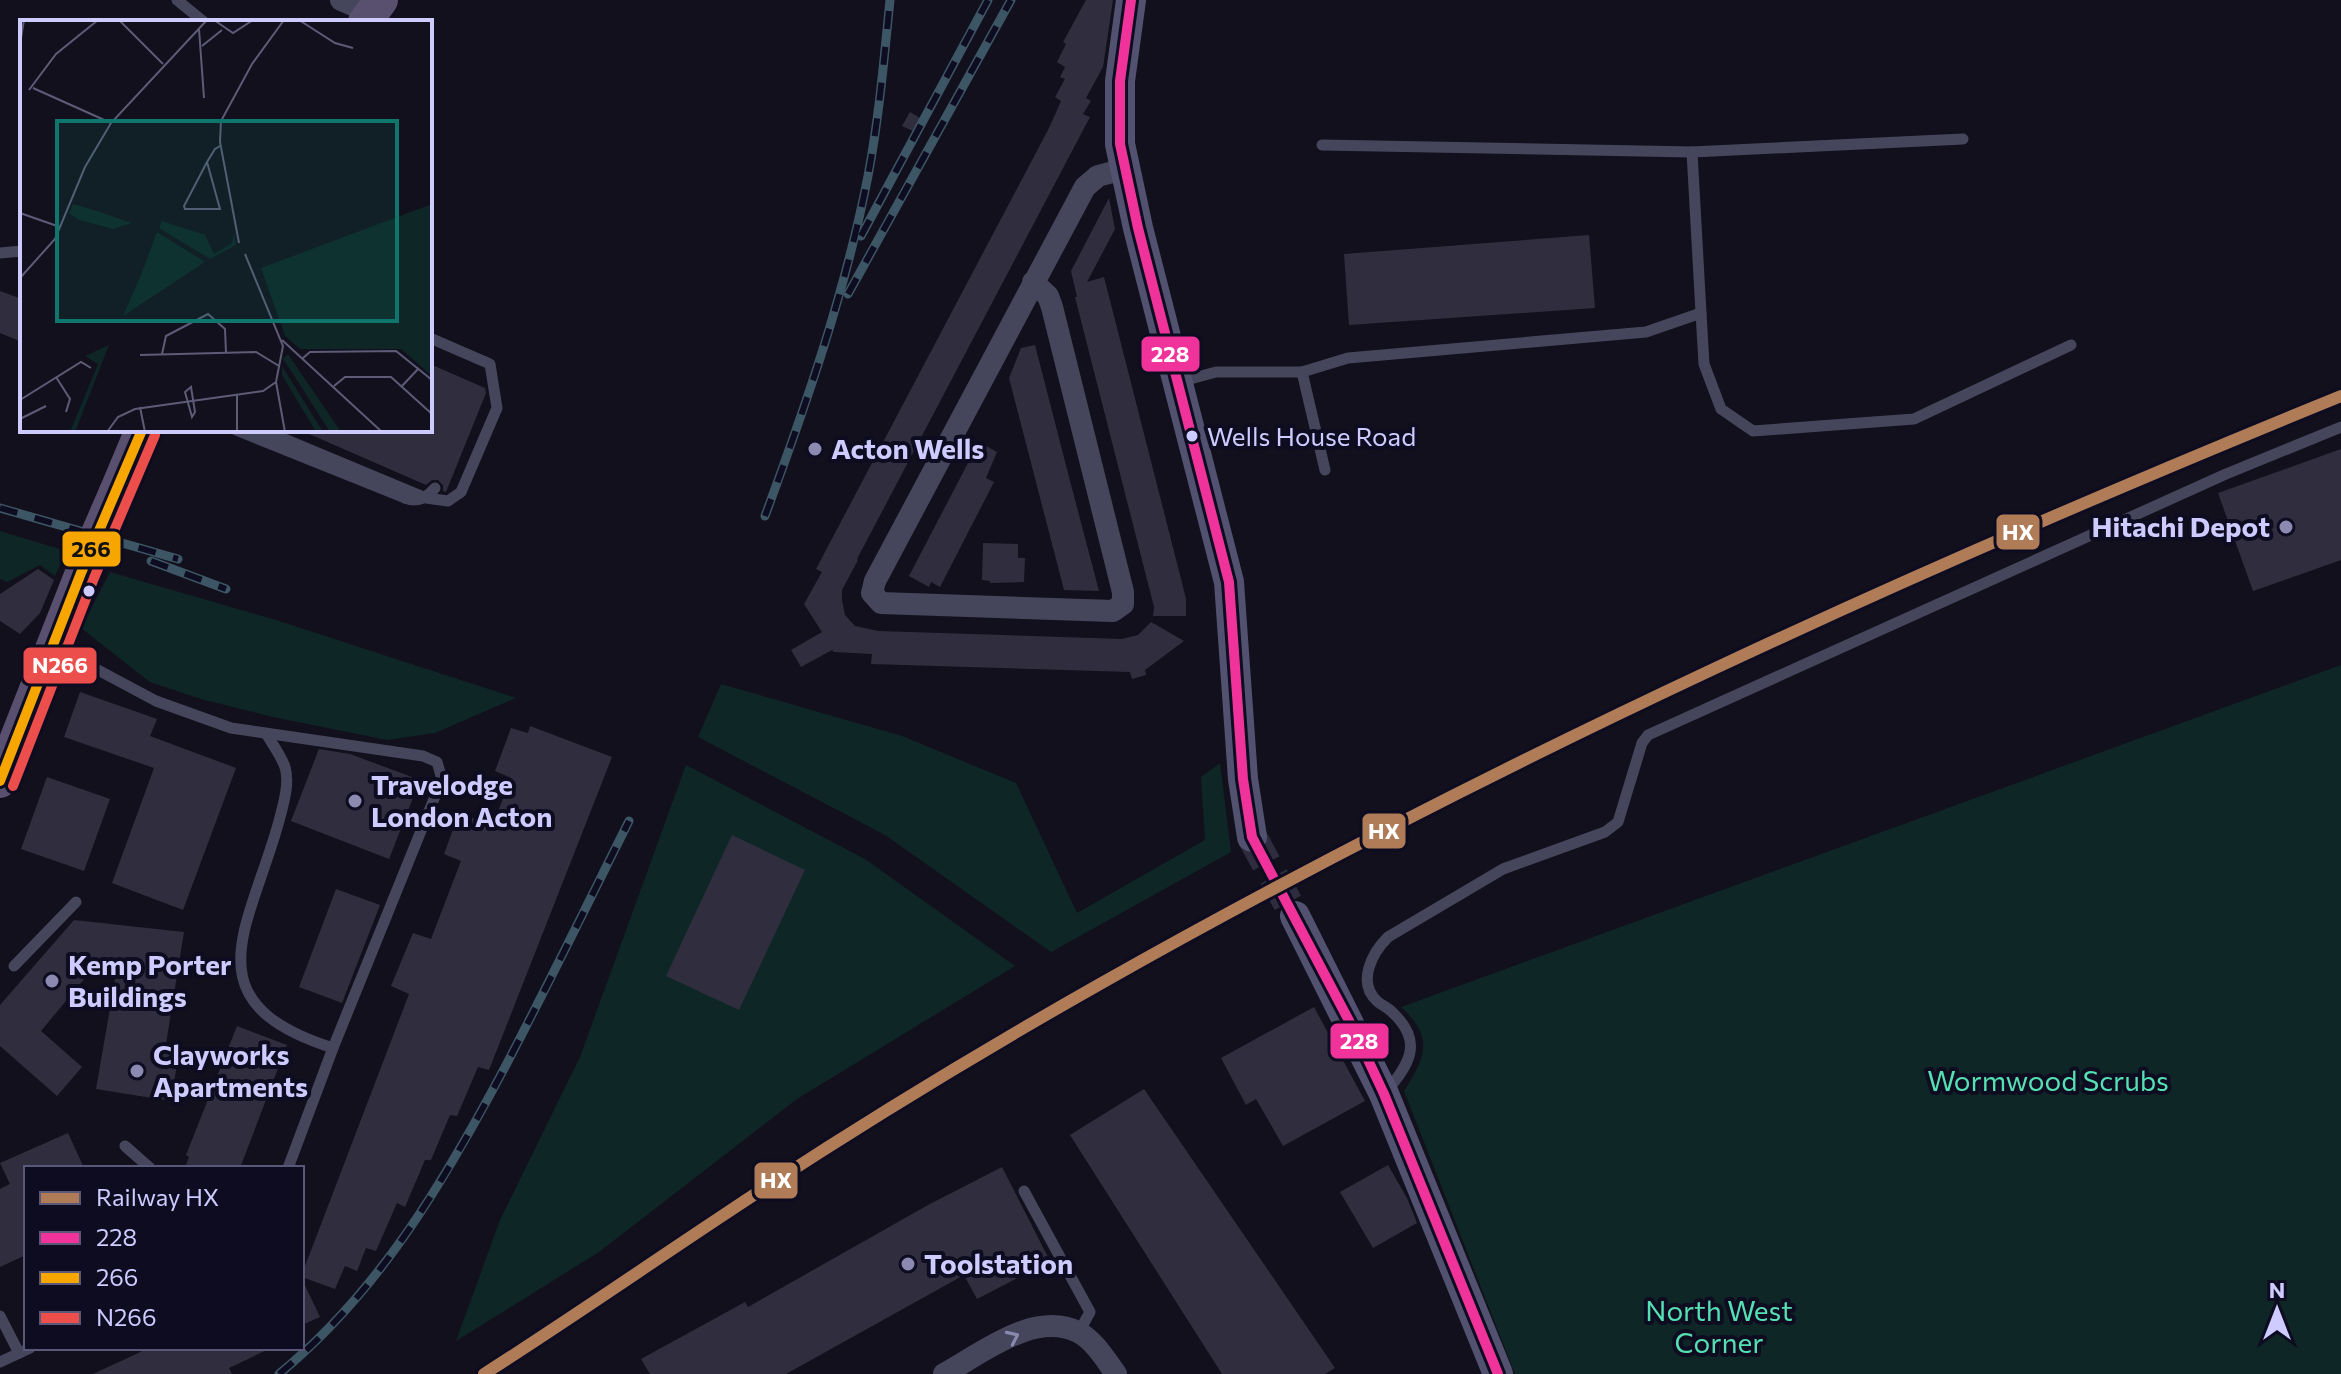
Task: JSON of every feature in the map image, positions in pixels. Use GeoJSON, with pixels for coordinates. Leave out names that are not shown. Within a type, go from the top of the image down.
{"type":"FeatureCollection","features":[{"type":"Feature","properties":{"kind":"main road"},"geometry":{"type":"LineString","coordinates":[[0,781],[10,727],[54,647],[141,432]]}},
{"type":"Feature","properties":{"kind":"street"},"geometry":{"type":"LineString","coordinates":[[1131,0],[1118,118],[1124,169],[1229,582],[1243,779],[1252,837]]}},
{"type":"Feature","properties":{"kind":"street"},"geometry":{"type":"LineString","coordinates":[[1033,282],[1048,296],[1052,307],[1123,592],[1123,604],[1113,611],[881,603],[872,593],[875,581],[1033,282],[1090,180],[1124,169]]}},
{"type":"Feature","properties":{"kind":"street"},"geometry":{"type":"LineString","coordinates":[[1295,916],[1384,1094],[1498,1374]]}},
{"type":"Feature","properties":{"kind":"street"},"geometry":{"type":"LineString","coordinates":[[944,1374],[1013,1336],[1038,1326],[1060,1326],[1079,1332],[1092,1343],[1116,1374]]}},
{"type":"Feature","properties":{"kind":"lane"},"geometry":{"type":"LineString","coordinates":[[177,0],[202,20]]}},
{"type":"Feature","properties":{"kind":"lane"},"geometry":{"type":"LineString","coordinates":[[1322,145],[1692,152],[1963,139]]}},
{"type":"Feature","properties":{"kind":"lane"},"geometry":{"type":"LineString","coordinates":[[1692,152],[1704,364],[1721,409],[1753,431],[1914,419],[2042,356],[2071,345]]}},
{"type":"Feature","properties":{"kind":"lane"},"geometry":{"type":"LineString","coordinates":[[0,253],[20,251]]}},
{"type":"Feature","properties":{"kind":"lane"},"geometry":{"type":"LineString","coordinates":[[1178,382],[1216,372],[1302,372],[1348,358],[1646,332],[1701,313]]}},
{"type":"Feature","properties":{"kind":"lane"},"geometry":{"type":"LineString","coordinates":[[268,432],[448,501],[461,492],[497,408],[490,364],[432,339]]}},
{"type":"Feature","properties":{"kind":"lane"},"geometry":{"type":"LineString","coordinates":[[1302,372],[1325,470]]}},
{"type":"Feature","properties":{"kind":"lane"},"geometry":{"type":"LineString","coordinates":[[1384,1094],[1402,1074],[1411,1051],[1406,1027],[1392,1011],[1376,1001],[1369,990],[1371,959],[1376,949],[1388,937],[1503,869],[1605,832],[1618,822],[1642,743],[1648,735],[2226,474],[2341,427]]}},
{"type":"Feature","properties":{"kind":"lane"},"geometry":{"type":"LineString","coordinates":[[241,432],[413,501],[431,493]]}},
{"type":"Feature","properties":{"kind":"lane"},"geometry":{"type":"LineString","coordinates":[[54,647],[156,701],[231,728],[423,756],[437,762],[442,779],[289,1166]]}},
{"type":"Feature","properties":{"kind":"lane"},"geometry":{"type":"LineString","coordinates":[[267,735],[286,769],[285,797],[244,930],[239,965],[246,988],[260,1012],[299,1037],[333,1048]]}},
{"type":"Feature","properties":{"kind":"lane"},"geometry":{"type":"LineString","coordinates":[[14,966],[76,902]]}},
{"type":"Feature","properties":{"kind":"lane"},"geometry":{"type":"LineString","coordinates":[[125,1146],[148,1166]]}},
{"type":"Feature","properties":{"kind":"lane"},"geometry":{"type":"LineString","coordinates":[[1024,1191],[1090,1312],[1079,1332]]}},
{"type":"Feature","properties":{"kind":"lane"},"geometry":{"type":"LineString","coordinates":[[0,1316],[24,1349]]}},
{"type":"Feature","properties":{"kind":"lane"},"geometry":{"type":"LineString","coordinates":[[0,1362],[25,1350]]}},
{"type":"Feature","properties":{"kind":"green space"},"geometry":{"type":"Polygon","coordinates":[[[0,531],[66,551],[55,576],[40,565],[7,582],[0,579],[0,531]]]}},
{"type":"Feature","properties":{"kind":"green space"},"geometry":{"type":"Polygon","coordinates":[[[110,572],[276,620],[516,698],[435,733],[387,740],[201,699],[150,682],[81,628],[110,572]]]}},
{"type":"Feature","properties":{"kind":"green space","name":"Wormwood Scrubs"},"geometry":{"type":"Polygon","coordinates":[[[2341,665],[2341,1374],[1515,1374],[1404,1091],[1417,1068],[1423,1048],[1418,1028],[1401,1007],[2341,665]]]}},
{"type":"Feature","properties":{"kind":"green space"},"geometry":{"type":"Polygon","coordinates":[[[721,684],[902,736],[1016,783],[1077,913],[1205,840],[1201,777],[1220,763],[1231,852],[1051,952],[885,835],[698,737],[721,684]]]}},
{"type":"Feature","properties":{"kind":"green space"},"geometry":{"type":"Polygon","coordinates":[[[686,765],[865,859],[1015,966],[797,1099],[599,1252],[456,1341],[500,1220],[580,1057],[686,765]]]}},
{"type":"Feature","properties":{"kind":"building"},"geometry":{"type":"Polygon","coordinates":[[[1086,0],[1113,0],[1103,67],[1086,98],[1091,101],[1083,114],[1090,117],[857,559],[842,590],[842,600],[845,615],[855,626],[878,631],[1122,639],[1138,635],[1151,622],[1184,641],[1145,670],[1146,675],[1132,679],[1130,672],[871,664],[872,654],[832,650],[801,667],[791,650],[822,632],[804,604],[822,572],[816,569],[1049,128],[1061,101],[1055,97],[1065,79],[1060,77],[1065,67],[1057,62],[1066,44],[1063,42],[1086,0]]]}},
{"type":"Feature","properties":{"kind":"building"},"geometry":{"type":"Polygon","coordinates":[[[910,112],[922,119],[915,132],[902,126],[910,112]]]}},
{"type":"Feature","properties":{"kind":"building"},"geometry":{"type":"Polygon","coordinates":[[[1109,198],[1115,229],[1087,282],[1104,277],[1186,599],[1186,616],[1153,616],[1154,607],[1075,297],[1071,271],[1109,198]]]}},
{"type":"Feature","properties":{"kind":"building"},"geometry":{"type":"Polygon","coordinates":[[[1589,235],[1595,308],[1349,325],[1344,254],[1589,235]]]}},
{"type":"Feature","properties":{"kind":"building"},"geometry":{"type":"Polygon","coordinates":[[[0,291],[20,298],[20,341],[0,333],[0,291]]]}},
{"type":"Feature","properties":{"kind":"building"},"geometry":{"type":"Polygon","coordinates":[[[1035,345],[1099,591],[1064,590],[1009,378],[1021,348],[1035,345]]]}},
{"type":"Feature","properties":{"kind":"building"},"geometry":{"type":"Polygon","coordinates":[[[432,365],[485,388],[486,393],[446,492],[438,480],[426,485],[305,432],[432,432],[432,365]]]}},
{"type":"Feature","properties":{"kind":"building"},"geometry":{"type":"Polygon","coordinates":[[[979,442],[997,452],[986,478],[994,482],[940,587],[931,582],[929,587],[909,576],[979,442]]]}},
{"type":"Feature","properties":{"kind":"building","name":"Hitachi Depot"},"geometry":{"type":"Polygon","coordinates":[[[2341,449],[2341,560],[2253,591],[2218,493],[2341,449]]]}},
{"type":"Feature","properties":{"kind":"building"},"geometry":{"type":"Polygon","coordinates":[[[983,543],[1018,544],[1018,558],[1025,558],[1024,582],[990,583],[982,580],[983,543]]]}},
{"type":"Feature","properties":{"kind":"building"},"geometry":{"type":"Polygon","coordinates":[[[38,569],[54,580],[40,613],[20,634],[0,621],[0,594],[38,569]]]}},
{"type":"Feature","properties":{"kind":"building"},"geometry":{"type":"Polygon","coordinates":[[[80,692],[157,719],[150,736],[236,768],[183,910],[112,883],[154,768],[64,737],[80,692]]]}},
{"type":"Feature","properties":{"kind":"building"},"geometry":{"type":"Polygon","coordinates":[[[530,726],[612,757],[489,1070],[478,1067],[457,1116],[450,1115],[431,1160],[425,1160],[405,1207],[397,1203],[376,1251],[366,1248],[357,1271],[345,1266],[335,1289],[304,1278],[304,1269],[409,994],[391,986],[413,933],[431,939],[461,861],[444,854],[459,813],[478,820],[483,808],[497,814],[511,778],[495,771],[511,728],[528,733],[530,726]]]}},
{"type":"Feature","properties":{"kind":"building","name":"Travelodge London Acton"},"geometry":{"type":"Polygon","coordinates":[[[319,749],[350,754],[420,780],[389,859],[291,821],[319,749]]]}},
{"type":"Feature","properties":{"kind":"building"},"geometry":{"type":"Polygon","coordinates":[[[47,777],[110,799],[84,871],[21,849],[47,777]]]}},
{"type":"Feature","properties":{"kind":"building"},"geometry":{"type":"Polygon","coordinates":[[[732,835],[805,870],[739,1010],[666,976],[732,835]]]}},
{"type":"Feature","properties":{"kind":"building"},"geometry":{"type":"Polygon","coordinates":[[[336,889],[380,905],[342,1003],[299,987],[336,889]]]}},
{"type":"Feature","properties":{"kind":"building"},"geometry":{"type":"Polygon","coordinates":[[[74,920],[184,932],[165,1050],[179,1052],[171,1101],[96,1089],[116,974],[90,972],[41,1031],[82,1067],[57,1096],[0,1046],[0,1005],[74,920]]]}},
{"type":"Feature","properties":{"kind":"building"},"geometry":{"type":"Polygon","coordinates":[[[1314,1007],[1365,1101],[1283,1146],[1256,1099],[1246,1105],[1221,1058],[1314,1007]]]}},
{"type":"Feature","properties":{"kind":"building"},"geometry":{"type":"Polygon","coordinates":[[[237,1026],[287,1045],[241,1166],[186,1166],[189,1157],[186,1155],[237,1026]]]}},
{"type":"Feature","properties":{"kind":"building"},"geometry":{"type":"Polygon","coordinates":[[[1144,1089],[1335,1368],[1325,1374],[1222,1374],[1070,1135],[1144,1089]]]}},
{"type":"Feature","properties":{"kind":"building"},"geometry":{"type":"Polygon","coordinates":[[[68,1133],[83,1166],[24,1166],[24,1256],[0,1267],[0,1189],[10,1184],[0,1163],[68,1133]]]}},
{"type":"Feature","properties":{"kind":"building"},"geometry":{"type":"Polygon","coordinates":[[[1388,1165],[1417,1223],[1373,1248],[1340,1192],[1388,1165]]]}},
{"type":"Feature","properties":{"kind":"building"},"geometry":{"type":"Polygon","coordinates":[[[1002,1167],[1050,1261],[977,1299],[964,1275],[786,1374],[650,1374],[641,1359],[745,1302],[748,1307],[928,1205],[1002,1167]]]}},
{"type":"Feature","properties":{"kind":"building"},"geometry":{"type":"Polygon","coordinates":[[[304,1283],[320,1317],[304,1324],[304,1283]]]}},
{"type":"Feature","properties":{"kind":"building"},"geometry":{"type":"Polygon","coordinates":[[[145,1350],[267,1350],[229,1368],[232,1374],[93,1374],[145,1350]]]}},
{"type":"Feature","properties":{"kind":"tunnel"},"geometry":{"type":"LineString","coordinates":[[1252,837],[1295,916]]}},
{"type":"Feature","properties":{"kind":"railway"},"geometry":{"type":"LineString","coordinates":[[765,516],[823,348],[859,220],[875,132],[890,0]]}},
{"type":"Feature","properties":{"kind":"railway"},"geometry":{"type":"LineString","coordinates":[[861,236],[988,0]]}},
{"type":"Feature","properties":{"kind":"railway"},"geometry":{"type":"LineString","coordinates":[[848,294],[1011,0]]}},
{"type":"Feature","properties":{"kind":"railway"},"geometry":{"type":"LineString","coordinates":[[0,508],[178,559]]}},
{"type":"Feature","properties":{"kind":"railway"},"geometry":{"type":"LineString","coordinates":[[151,561],[226,589]]}},
{"type":"Feature","properties":{"kind":"railway"},"geometry":{"type":"LineString","coordinates":[[279,1374],[348,1307],[379,1270],[434,1192],[505,1067],[629,821]]}},
{"type":"Feature","properties":{"kind":"rail line","name":"HX"},"geometry":{"type":"LineString","coordinates":[[484,1374],[768,1185],[909,1097],[1100,984],[1251,901],[1556,744],[1711,670],[2024,529],[2341,396]]}},
{"type":"Feature","properties":{"kind":"transit line","name":"228"},"geometry":{"type":"LineString","coordinates":[[1131,0],[1120,81],[1120,144],[1138,228],[1229,582],[1243,779],[1252,837],[1356,1034],[1384,1094],[1498,1374]]}},
{"type":"Feature","properties":{"kind":"transit line","name":"266"},"geometry":{"type":"LineString","coordinates":[[0,781],[81,573],[141,432]]}},
{"type":"Feature","properties":{"kind":"transit line","name":"N266"},"geometry":{"type":"LineString","coordinates":[[13,786],[94,578],[155,435]]}},
{"type":"Feature","properties":{"kind":"place","name":"Wells House Road"},"geometry":{"type":"Point","coordinates":[1192,436]}},
{"type":"Feature","properties":{"kind":"place","name":"Acton Wells"},"geometry":{"type":"Point","coordinates":[815,449]}},
{"type":"Feature","properties":{"kind":"place","name":"Hitachi Depot"},"geometry":{"type":"Point","coordinates":[2286,527]}},
{"type":"Feature","properties":{"kind":"place","name":"Travelodge London Acton"},"geometry":{"type":"Point","coordinates":[355,801]}},
{"type":"Feature","properties":{"kind":"place","name":"Kemp Porter Buildings"},"geometry":{"type":"Point","coordinates":[52,981]}},
{"type":"Feature","properties":{"kind":"place","name":"Clayworks Apartments"},"geometry":{"type":"Point","coordinates":[137,1071]}},
{"type":"Feature","properties":{"kind":"place","name":"Toolstation"},"geometry":{"type":"Point","coordinates":[908,1264]}},
{"type":"Feature","properties":{"kind":"park label","name":"North West Corner"},"geometry":{"type":"Point","coordinates":[1719,1327]}}]}
